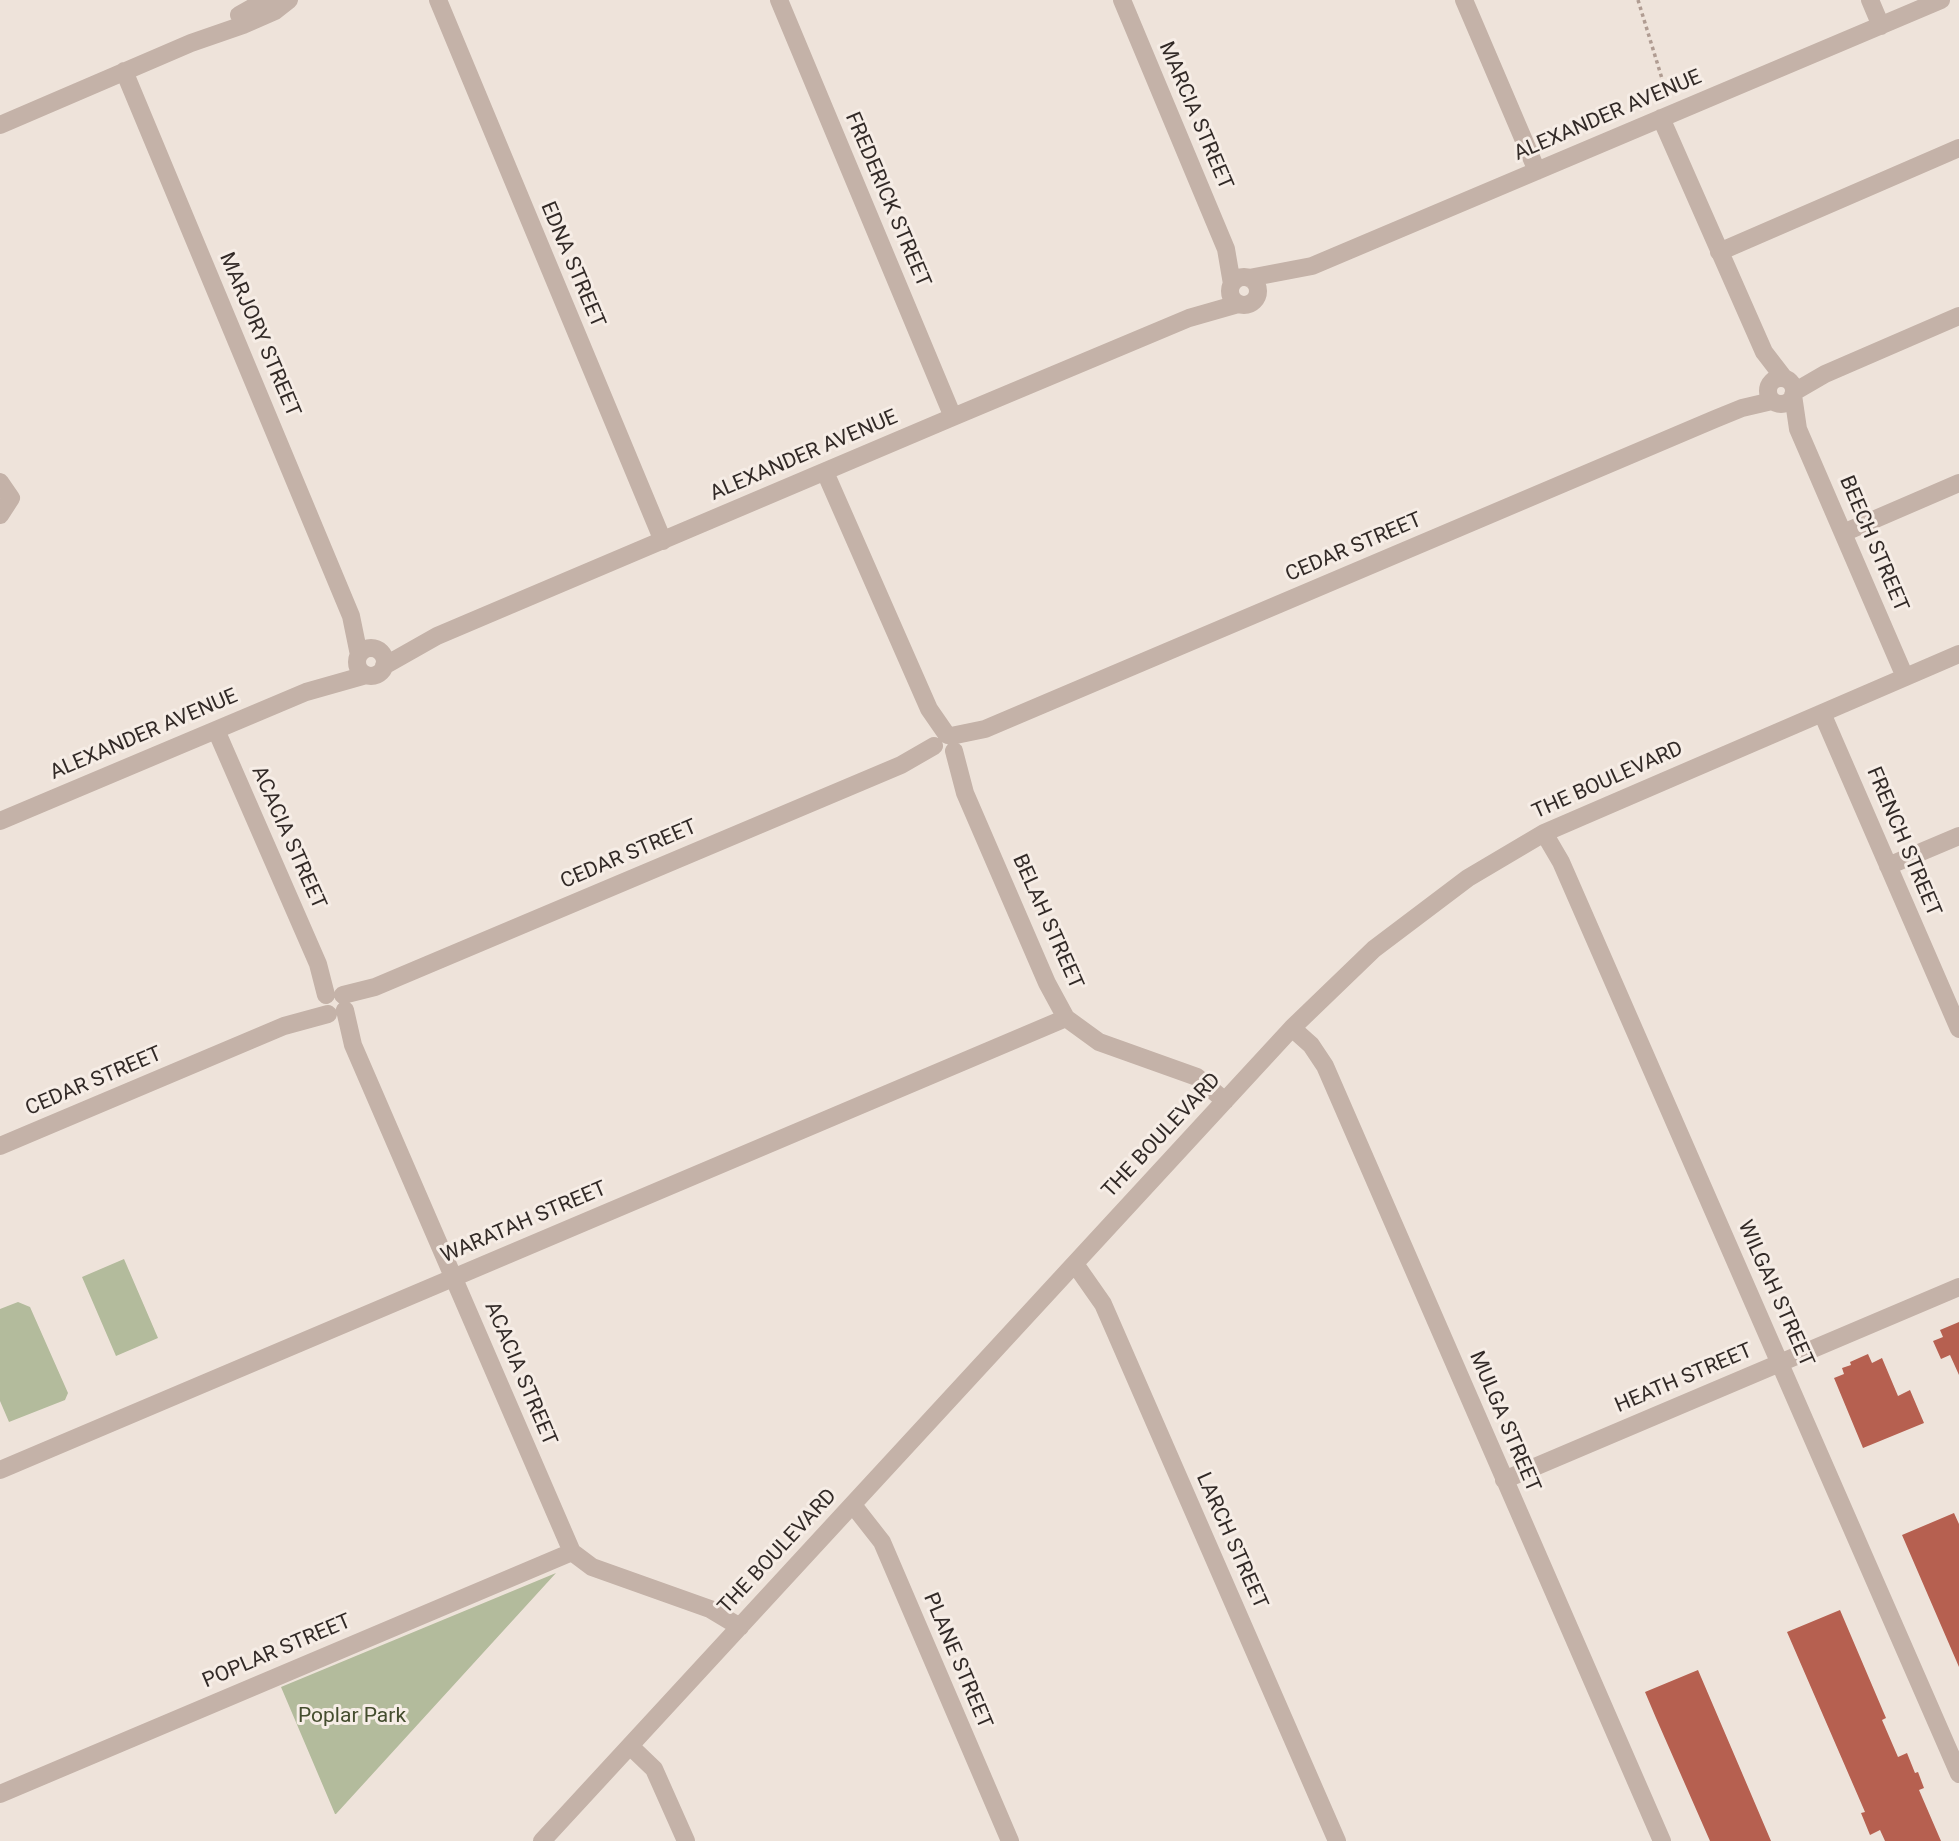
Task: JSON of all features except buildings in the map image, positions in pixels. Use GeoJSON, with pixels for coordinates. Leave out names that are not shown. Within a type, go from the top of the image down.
{"type":"FeatureCollection","features":[{"type":"Feature","properties":{"kind":"street"},"geometry":{"type":"LineString","coordinates":[[191,43],[266,0]]}},
{"type":"Feature","properties":{"kind":"street"},"geometry":{"type":"LineString","coordinates":[[0,125],[191,43],[243,25],[275,11],[289,0]]}},
{"type":"Feature","properties":{"kind":"street","name":"FREDERICK STREET"},"geometry":{"type":"LineString","coordinates":[[779,0],[954,417]]}},
{"type":"Feature","properties":{"kind":"street","name":"MARCIA STREET"},"geometry":{"type":"LineString","coordinates":[[1122,0],[1239,286],[1256,283],[1258,295]]}},
{"type":"Feature","properties":{"kind":"street"},"geometry":{"type":"LineString","coordinates":[[1464,0],[1537,171]]}},
{"type":"Feature","properties":{"kind":"street"},"geometry":{"type":"LineString","coordinates":[[1870,0],[1881,26]]}},
{"type":"Feature","properties":{"kind":"street","name":"ALEXANDER AVENUE"},"geometry":{"type":"LineString","coordinates":[[0,821],[306,692],[366,657],[437,636],[1189,318],[1239,286],[1293,272],[1941,0]]}},
{"type":"Feature","properties":{"kind":"street","name":"EDNA STREET"},"geometry":{"type":"LineString","coordinates":[[438,2],[663,541]]}},
{"type":"Feature","properties":{"kind":"street","name":"MARJORY STREET"},"geometry":{"type":"LineString","coordinates":[[124,71],[366,657],[384,658],[384,666]]}},
{"type":"Feature","properties":{"kind":"street","name":"BEECH STREET"},"geometry":{"type":"LineString","coordinates":[[1667,115],[1719,252],[1905,677]]}},
{"type":"Feature","properties":{"kind":"street"},"geometry":{"type":"LineString","coordinates":[[1719,252],[1959,148]]}},
{"type":"Feature","properties":{"kind":"street","name":"ALEXANDER AVENUE"},"geometry":{"type":"LineString","coordinates":[[1258,295],[1293,272]]}},
{"type":"Feature","properties":{"kind":"street","name":"CEDAR STREET"},"geometry":{"type":"LineString","coordinates":[[0,1146],[1959,316]]}},
{"type":"Feature","properties":{"kind":"street","name":"BELAH STREET"},"geometry":{"type":"LineString","coordinates":[[825,472],[1047,983],[1066,1018],[1099,1042],[1197,1077],[1225,1101]]}},
{"type":"Feature","properties":{"kind":"street"},"geometry":{"type":"LineString","coordinates":[[0,482],[11,498],[0,515]]}},
{"type":"Feature","properties":{"kind":"street"},"geometry":{"type":"LineString","coordinates":[[1843,533],[1959,482]]}},
{"type":"Feature","properties":{"kind":"street","name":"ALEXANDER AVENUE"},"geometry":{"type":"LineString","coordinates":[[384,666],[437,636]]}},
{"type":"Feature","properties":{"kind":"street","name":"THE BOULEVARD"},"geometry":{"type":"LineString","coordinates":[[542,1841],[1292,1028],[1341,978],[1408,920],[1468,878],[1544,833],[1959,654]]}},
{"type":"Feature","properties":{"kind":"street","name":"FRENCH STREET"},"geometry":{"type":"LineString","coordinates":[[1822,713],[1959,1028]]}},
{"type":"Feature","properties":{"kind":"street","name":"ACACIA STREET"},"geometry":{"type":"LineString","coordinates":[[216,730],[572,1552]]}},
{"type":"Feature","properties":{"kind":"street","name":"WILGAH STREET"},"geometry":{"type":"LineString","coordinates":[[1544,833],[1561,862],[1959,1774]]}},
{"type":"Feature","properties":{"kind":"street"},"geometry":{"type":"LineString","coordinates":[[1888,866],[1959,836]]}},
{"type":"Feature","properties":{"kind":"street","name":"WARATAH STREET"},"geometry":{"type":"LineString","coordinates":[[0,1469],[1066,1018]]}},
{"type":"Feature","properties":{"kind":"street","name":"MULGA STREET"},"geometry":{"type":"LineString","coordinates":[[1292,1028],[1311,1045],[1325,1066],[1662,1841]]}},
{"type":"Feature","properties":{"kind":"street","name":"LARCH STREET"},"geometry":{"type":"LineString","coordinates":[[1075,1264],[1103,1304],[1337,1841]]}},
{"type":"Feature","properties":{"kind":"street","name":"HEATH STREET"},"geometry":{"type":"LineString","coordinates":[[1504,1480],[1959,1287]]}},
{"type":"Feature","properties":{"kind":"street","name":"PLANE STREET"},"geometry":{"type":"LineString","coordinates":[[853,1505],[882,1542],[1010,1841]]}},
{"type":"Feature","properties":{"kind":"street"},"geometry":{"type":"LineString","coordinates":[[572,1552],[592,1567],[710,1609],[740,1627]]}},
{"type":"Feature","properties":{"kind":"street","name":"POPLAR STREET"},"geometry":{"type":"LineString","coordinates":[[0,1794],[572,1552]]}},
{"type":"Feature","properties":{"kind":"street"},"geometry":{"type":"LineString","coordinates":[[630,1746],[654,1769],[686,1841]]}},
{"type":"Feature","properties":{"kind":"path"},"geometry":{"type":"LineString","coordinates":[[1638,0],[1667,115]]}},
{"type":"Feature","properties":{"kind":"green space"},"geometry":{"type":"Polygon","coordinates":[[[124,1259],[158,1338],[116,1356],[82,1277],[124,1259]]]}},
{"type":"Feature","properties":{"kind":"green space"},"geometry":{"type":"Polygon","coordinates":[[[18,1302],[30,1307],[68,1393],[65,1400],[9,1422],[0,1401],[0,1309],[18,1302]]]}},
{"type":"Feature","properties":{"kind":"green space","name":"Poplar Park"},"geometry":{"type":"Polygon","coordinates":[[[556,1573],[336,1814],[335,1814],[281,1687],[556,1573]]]}}]}
